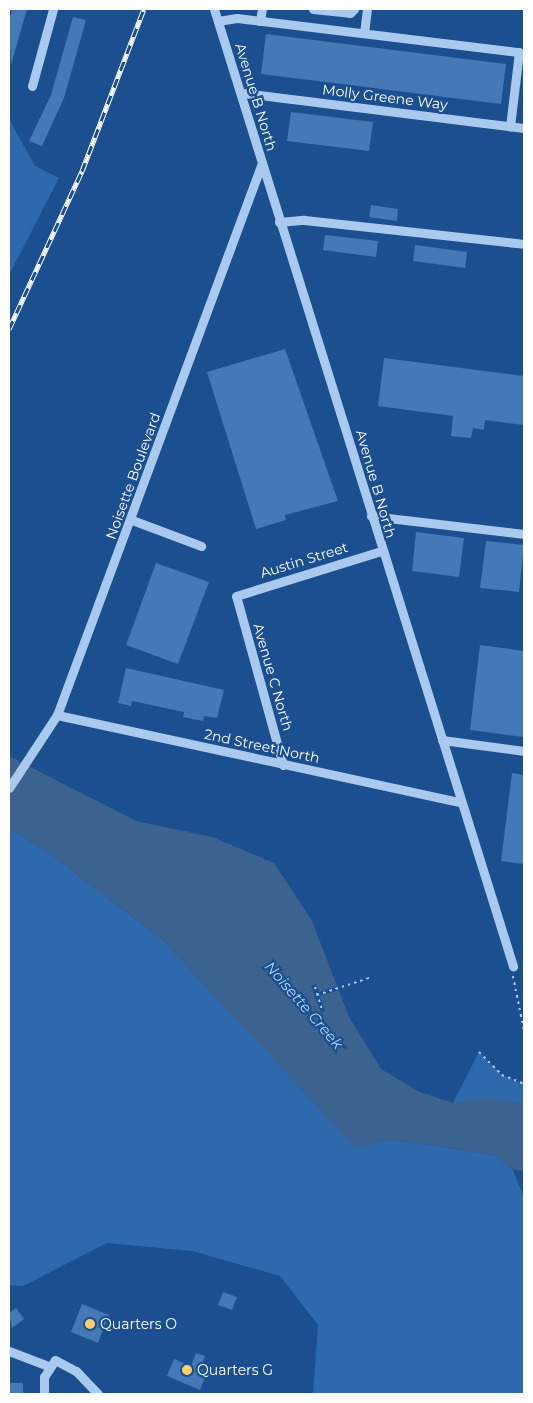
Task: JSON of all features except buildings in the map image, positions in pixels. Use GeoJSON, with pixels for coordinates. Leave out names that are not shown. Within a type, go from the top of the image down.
{"type":"FeatureCollection","features":[{"type":"Feature","properties":{"kind":"street"},"geometry":{"type":"LineString","coordinates":[[32,86],[53,9]]}},
{"type":"Feature","properties":{"kind":"street","name":"Avenue B North"},"geometry":{"type":"LineString","coordinates":[[214,9],[243,93],[279,222],[513,966]]}},
{"type":"Feature","properties":{"kind":"street"},"geometry":{"type":"LineString","coordinates":[[260,21],[262,9]]}},
{"type":"Feature","properties":{"kind":"street"},"geometry":{"type":"LineString","coordinates":[[313,9],[350,13],[354,9]]}},
{"type":"Feature","properties":{"kind":"street"},"geometry":{"type":"LineString","coordinates":[[364,33],[367,9]]}},
{"type":"Feature","properties":{"kind":"street"},"geometry":{"type":"LineString","coordinates":[[218,22],[237,18],[519,52],[520,74],[510,126]]}},
{"type":"Feature","properties":{"kind":"street","name":"Molly Greene Way"},"geometry":{"type":"LineString","coordinates":[[243,93],[524,128]]}},
{"type":"Feature","properties":{"kind":"street","name":"Noisette Boulevard"},"geometry":{"type":"LineString","coordinates":[[9,788],[24,761],[57,714],[132,520],[262,163]]}},
{"type":"Feature","properties":{"kind":"street"},"geometry":{"type":"LineString","coordinates":[[279,222],[304,220],[524,244]]}},
{"type":"Feature","properties":{"kind":"street"},"geometry":{"type":"LineString","coordinates":[[371,516],[524,534]]}},
{"type":"Feature","properties":{"kind":"street"},"geometry":{"type":"LineString","coordinates":[[132,520],[201,546]]}},
{"type":"Feature","properties":{"kind":"street","name":"Austin Street"},"geometry":{"type":"LineString","coordinates":[[236,596],[381,551]]}},
{"type":"Feature","properties":{"kind":"street","name":"Avenue C North"},"geometry":{"type":"LineString","coordinates":[[236,596],[283,765]]}},
{"type":"Feature","properties":{"kind":"street","name":"2nd Street North"},"geometry":{"type":"LineString","coordinates":[[57,714],[283,765],[461,802]]}},
{"type":"Feature","properties":{"kind":"street"},"geometry":{"type":"LineString","coordinates":[[442,740],[524,751]]}},
{"type":"Feature","properties":{"kind":"street"},"geometry":{"type":"LineString","coordinates":[[9,1352],[48,1366]]}},
{"type":"Feature","properties":{"kind":"street"},"geometry":{"type":"LineString","coordinates":[[44,1394],[48,1366],[55,1360],[76,1370],[98,1394]]}},
{"type":"Feature","properties":{"kind":"path"},"geometry":{"type":"LineString","coordinates":[[513,966],[516,1003],[524,1031]]}},
{"type":"Feature","properties":{"kind":"path"},"geometry":{"type":"LineString","coordinates":[[317,995],[369,978]]}},
{"type":"Feature","properties":{"kind":"path"},"geometry":{"type":"LineString","coordinates":[[315,987],[322,1010]]}},
{"type":"Feature","properties":{"kind":"path"},"geometry":{"type":"LineString","coordinates":[[479,1052],[502,1075],[524,1084]]}},
{"type":"Feature","properties":{"kind":"shaded area"},"geometry":{"type":"Polygon","coordinates":[[[9,119],[35,166],[59,178],[9,275],[9,119]]]}},
{"type":"Feature","properties":{"kind":"shaded area"},"geometry":{"type":"Polygon","coordinates":[[[9,828],[49,853],[163,940],[355,1147],[389,1140],[426,1144],[497,1156],[513,1170],[524,1197],[524,1394],[313,1394],[318,1325],[280,1276],[192,1251],[107,1243],[23,1286],[9,1285],[9,828]]]}},
{"type":"Feature","properties":{"kind":"shaded area"},"geometry":{"type":"Polygon","coordinates":[[[479,1052],[502,1075],[524,1084],[524,1103],[453,1103],[479,1052]]]}},
{"type":"Feature","properties":{"kind":"water","name":"Noisette Creek"},"geometry":{"type":"Polygon","coordinates":[[[9,756],[136,821],[212,837],[274,863],[312,921],[349,1017],[381,1069],[420,1092],[453,1103],[484,1098],[524,1103],[524,1171],[513,1170],[497,1156],[426,1144],[389,1140],[355,1148],[163,940],[49,853],[9,828],[9,756]]]}},
{"type":"Feature","properties":{"kind":"pier"},"geometry":{"type":"Polygon","coordinates":[[[316,984],[319,992],[341,985],[342,989],[320,996],[325,1011],[321,1013],[311,986],[316,984]]]}},
{"type":"Feature","properties":{"kind":"railway"},"geometry":{"type":"LineString","coordinates":[[9,329],[82,171],[144,9]]}},
{"type":"Feature","properties":{"kind":"place","name":"Quarters O"},"geometry":{"type":"Point","coordinates":[90,1324]}},
{"type":"Feature","properties":{"kind":"place","name":"Quarters G"},"geometry":{"type":"Point","coordinates":[187,1370]}}]}
